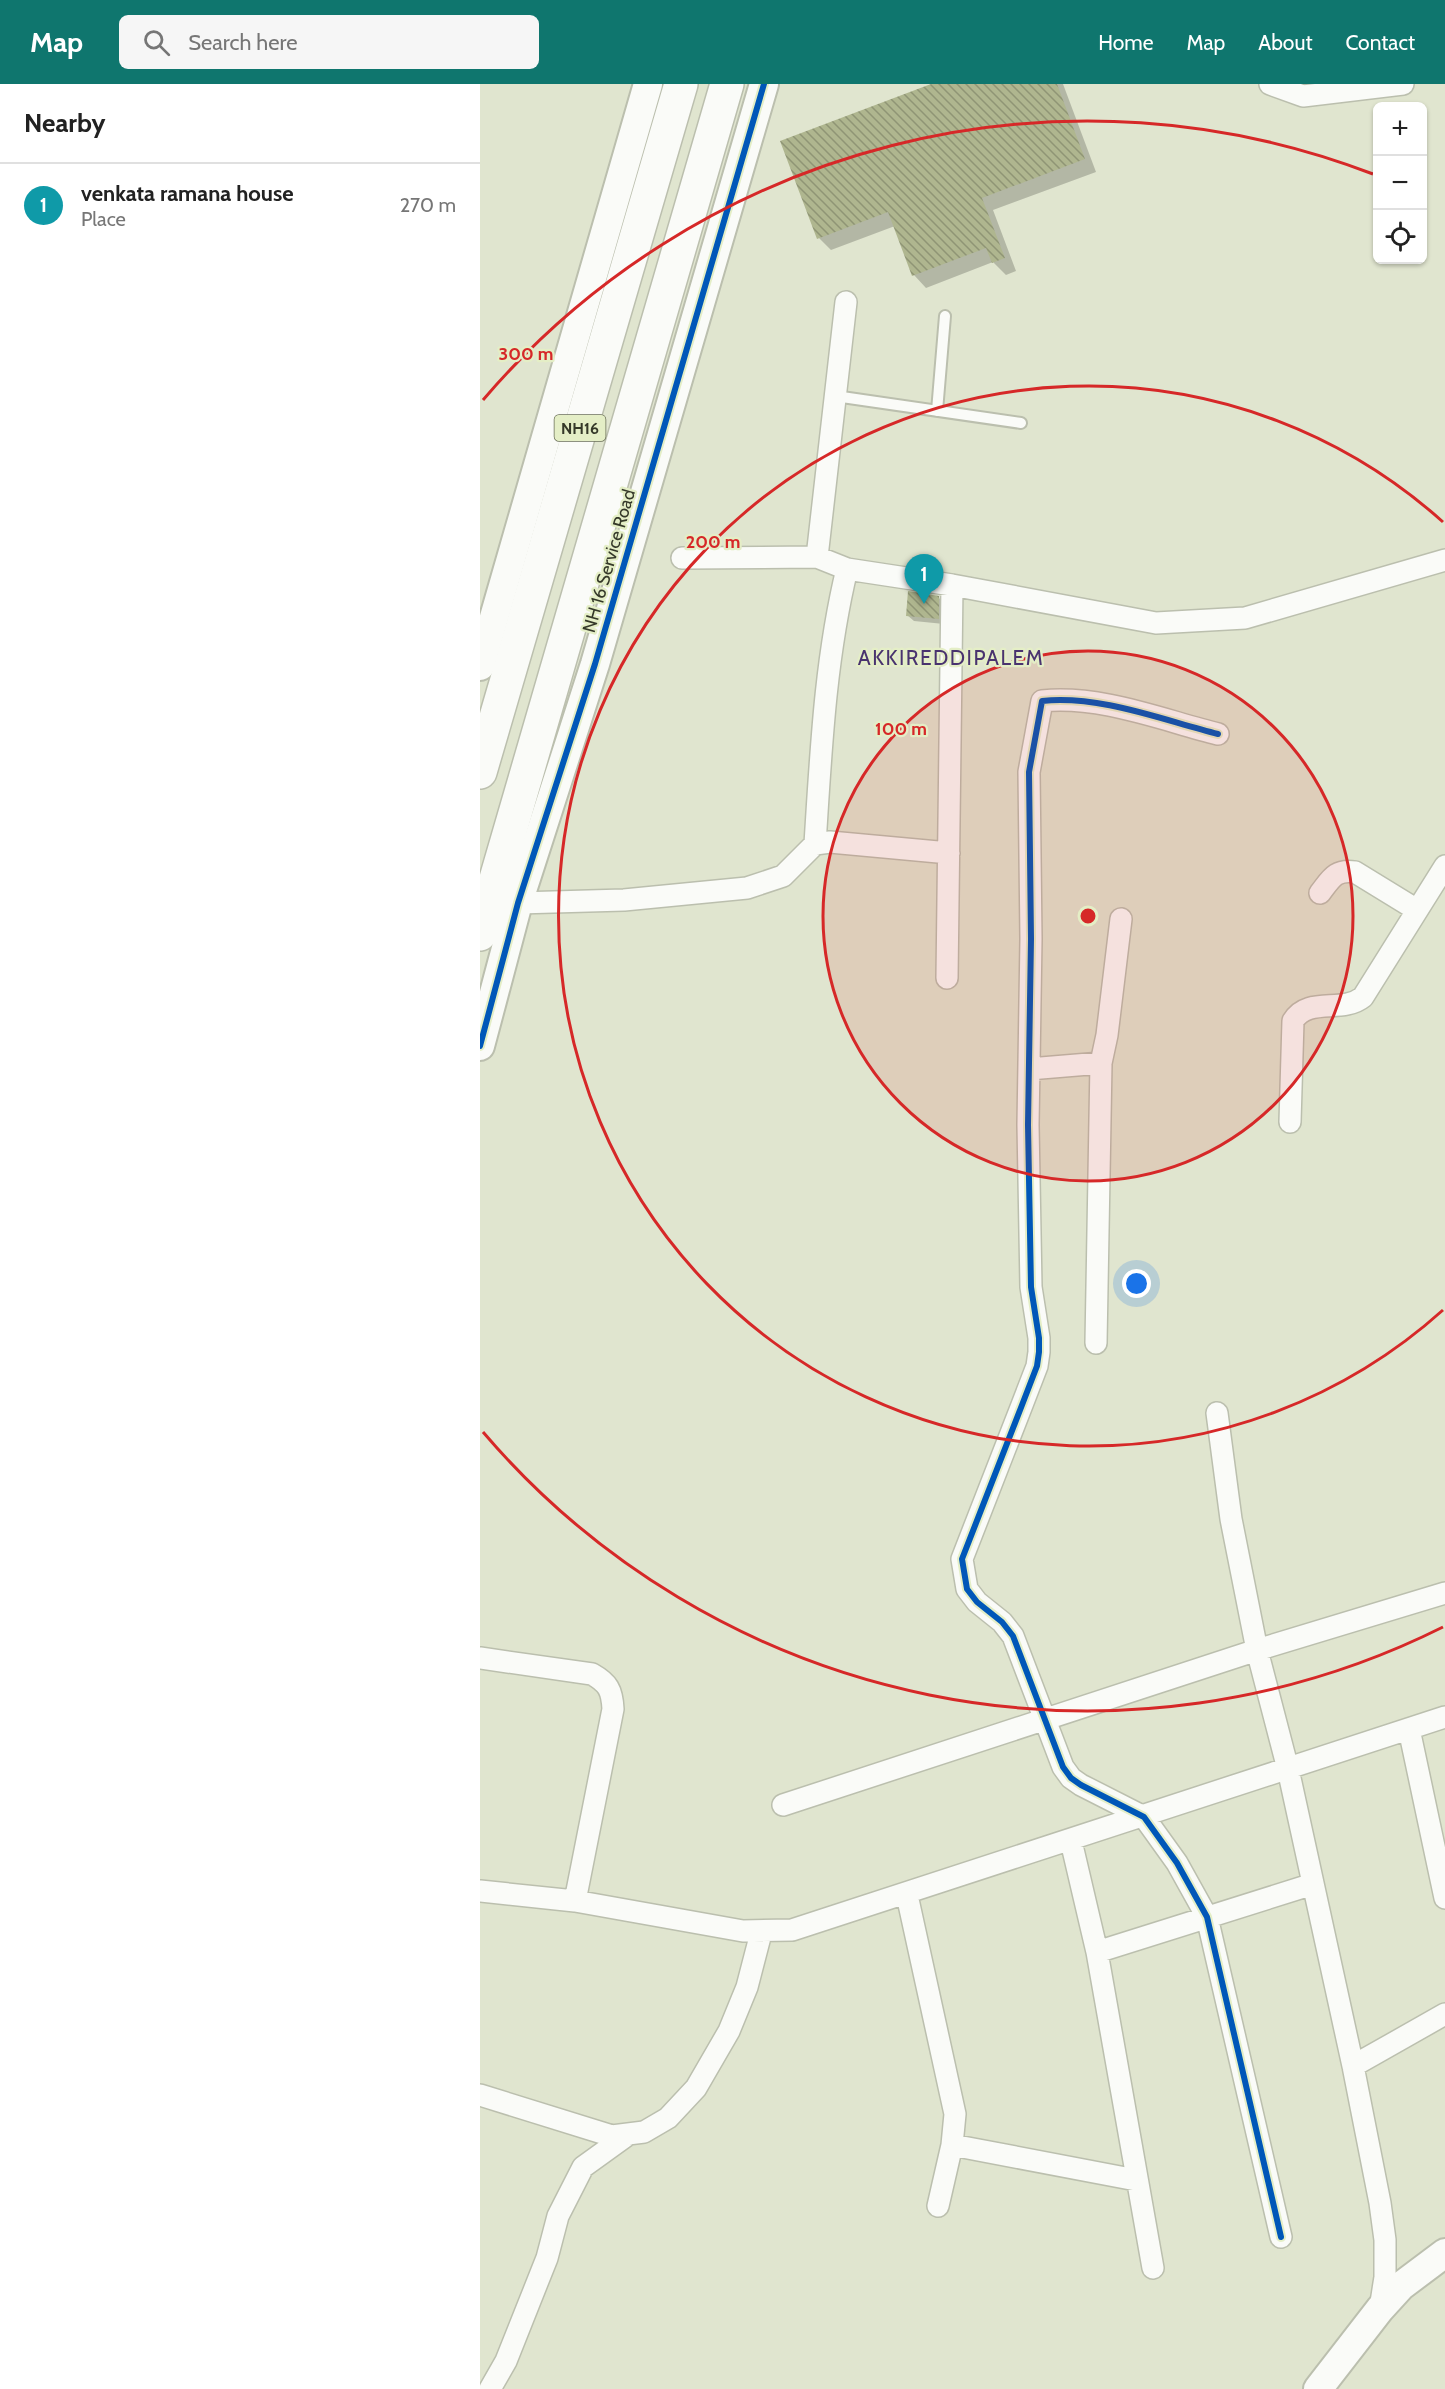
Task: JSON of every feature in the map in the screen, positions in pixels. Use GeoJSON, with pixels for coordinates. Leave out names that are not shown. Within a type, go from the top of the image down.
{"type":"FeatureCollection","features":[{"type":"Feature","properties":{"kind":"highway","name":"NH16"},"geometry":{"type":"LineString","coordinates":[[480,772],[681,84]]}},
{"type":"Feature","properties":{"kind":"highway","name":"NH16"},"geometry":{"type":"LineString","coordinates":[[480,934],[727,84]]}},
{"type":"Feature","properties":{"kind":"street"},"geometry":{"type":"LineString","coordinates":[[480,666],[648,84]]}},
{"type":"Feature","properties":{"kind":"street","name":"NH 16 Service Road"},"geometry":{"type":"LineString","coordinates":[[480,1046],[485,1008],[595,664],[764,84]]}},
{"type":"Feature","properties":{"kind":"street"},"geometry":{"type":"LineString","coordinates":[[1270,84],[1303,96],[1403,84]]}},
{"type":"Feature","properties":{"kind":"street"},"geometry":{"type":"LineString","coordinates":[[817,557],[846,302]]}},
{"type":"Feature","properties":{"kind":"street"},"geometry":{"type":"LineString","coordinates":[[682,558],[817,557],[847,569],[952,585],[1156,623],[1245,618],[1445,560]]}},
{"type":"Feature","properties":{"kind":"street"},"geometry":{"type":"LineString","coordinates":[[815,844],[824,694],[834,622],[847,569]]}},
{"type":"Feature","properties":{"kind":"street"},"geometry":{"type":"LineString","coordinates":[[947,978],[952,585]]}},
{"type":"Feature","properties":{"kind":"street"},"geometry":{"type":"LineString","coordinates":[[1218,734],[1103,704],[1063,699],[1042,701],[1029,772],[1031,1287],[1039,1338],[1038,1359],[962,1559],[967,1589],[976,1602],[1002,1622],[1013,1636],[1063,1767],[1071,1778],[1144,1817],[1177,1863],[1207,1917],[1281,2237]]}},
{"type":"Feature","properties":{"kind":"street"},"geometry":{"type":"LineString","coordinates":[[518,903],[624,900],[747,888],[783,876],[815,844],[830,842],[949,853]]}},
{"type":"Feature","properties":{"kind":"street"},"geometry":{"type":"LineString","coordinates":[[1290,1122],[1293,1021],[1297,1014],[1314,1007],[1354,1005],[1363,997],[1445,866]]}},
{"type":"Feature","properties":{"kind":"street"},"geometry":{"type":"LineString","coordinates":[[1320,893],[1334,874],[1344,870],[1355,872],[1418,910]]}},
{"type":"Feature","properties":{"kind":"street"},"geometry":{"type":"LineString","coordinates":[[1096,1343],[1101,1063],[1107,1035],[1121,919]]}},
{"type":"Feature","properties":{"kind":"street"},"geometry":{"type":"LineString","coordinates":[[1029,1069],[1101,1063]]}},
{"type":"Feature","properties":{"kind":"street"},"geometry":{"type":"LineString","coordinates":[[1217,1413],[1231,1519],[1257,1650],[1287,1769],[1353,2066],[1386,2240],[1385,2277],[1380,2309]]}},
{"type":"Feature","properties":{"kind":"street"},"geometry":{"type":"LineString","coordinates":[[783,1804],[1257,1650],[1445,1593]]}},
{"type":"Feature","properties":{"kind":"street"},"geometry":{"type":"LineString","coordinates":[[480,1658],[592,1674],[606,1682],[612,1694],[613,1709],[575,1901]]}},
{"type":"Feature","properties":{"kind":"street"},"geometry":{"type":"LineString","coordinates":[[480,1891],[575,1901],[761,1933],[792,1930],[907,1895],[1445,1717]]}},
{"type":"Feature","properties":{"kind":"street"},"geometry":{"type":"LineString","coordinates":[[1409,1729],[1445,1898]]}},
{"type":"Feature","properties":{"kind":"street"},"geometry":{"type":"LineString","coordinates":[[1071,1841],[1097,1952],[1153,2268]]}},
{"type":"Feature","properties":{"kind":"street"},"geometry":{"type":"LineString","coordinates":[[1097,1952],[1313,1884]]}},
{"type":"Feature","properties":{"kind":"street"},"geometry":{"type":"LineString","coordinates":[[907,1895],[955,2114],[952,2145],[938,2206]]}},
{"type":"Feature","properties":{"kind":"street"},"geometry":{"type":"LineString","coordinates":[[480,2095],[612,2136],[644,2132],[668,2118],[696,2088],[729,2031],[747,1987],[761,1933]]}},
{"type":"Feature","properties":{"kind":"street"},"geometry":{"type":"LineString","coordinates":[[1353,2066],[1445,2014]]}},
{"type":"Feature","properties":{"kind":"street"},"geometry":{"type":"LineString","coordinates":[[490,2389],[507,2361],[547,2258],[558,2216],[583,2167],[626,2136]]}},
{"type":"Feature","properties":{"kind":"street"},"geometry":{"type":"LineString","coordinates":[[952,2145],[1136,2180]]}},
{"type":"Feature","properties":{"kind":"street"},"geometry":{"type":"LineString","coordinates":[[1318,2389],[1380,2309],[1401,2286],[1445,2253]]}},
{"type":"Feature","properties":{"kind":"lane"},"geometry":{"type":"LineString","coordinates":[[937,411],[945,316]]}},
{"type":"Feature","properties":{"kind":"lane"},"geometry":{"type":"LineString","coordinates":[[835,396],[1021,423]]}},
{"type":"Feature","properties":{"kind":"building"},"geometry":{"type":"Polygon","coordinates":[[[931,84],[1057,84],[1085,159],[982,198],[1005,258],[992,263],[986,248],[912,276],[888,212],[817,239],[780,141],[931,84]]]}},
{"type":"Feature","properties":{"kind":"building"},"geometry":{"type":"Polygon","coordinates":[[[908,591],[939,596],[939,619],[906,616],[908,591]]]}},
{"type":"Feature","properties":{"kind":"cycle path"},"geometry":{"type":"LineString","coordinates":[[480,1046],[518,903],[595,664],[764,84]]}},
{"type":"Feature","properties":{"kind":"cycle path"},"geometry":{"type":"LineString","coordinates":[[1218,734],[1109,705],[1064,700],[1042,701],[1029,772],[1031,939],[1028,1125],[1031,1287],[1039,1352],[1037,1366],[962,1559],[967,1589],[977,1602],[1002,1622],[1013,1636],[1063,1767],[1071,1778],[1081,1785],[1144,1817],[1177,1863],[1207,1917],[1281,2237]]}},
{"type":"Feature","properties":{"kind":"place","name":"venkata ramana house"},"geometry":{"type":"Point","coordinates":[924,604]}},
{"type":"Feature","properties":{"kind":"district","name":"AKKIREDDIPALEM"},"geometry":{"type":"Point","coordinates":[951,658]}}]}
